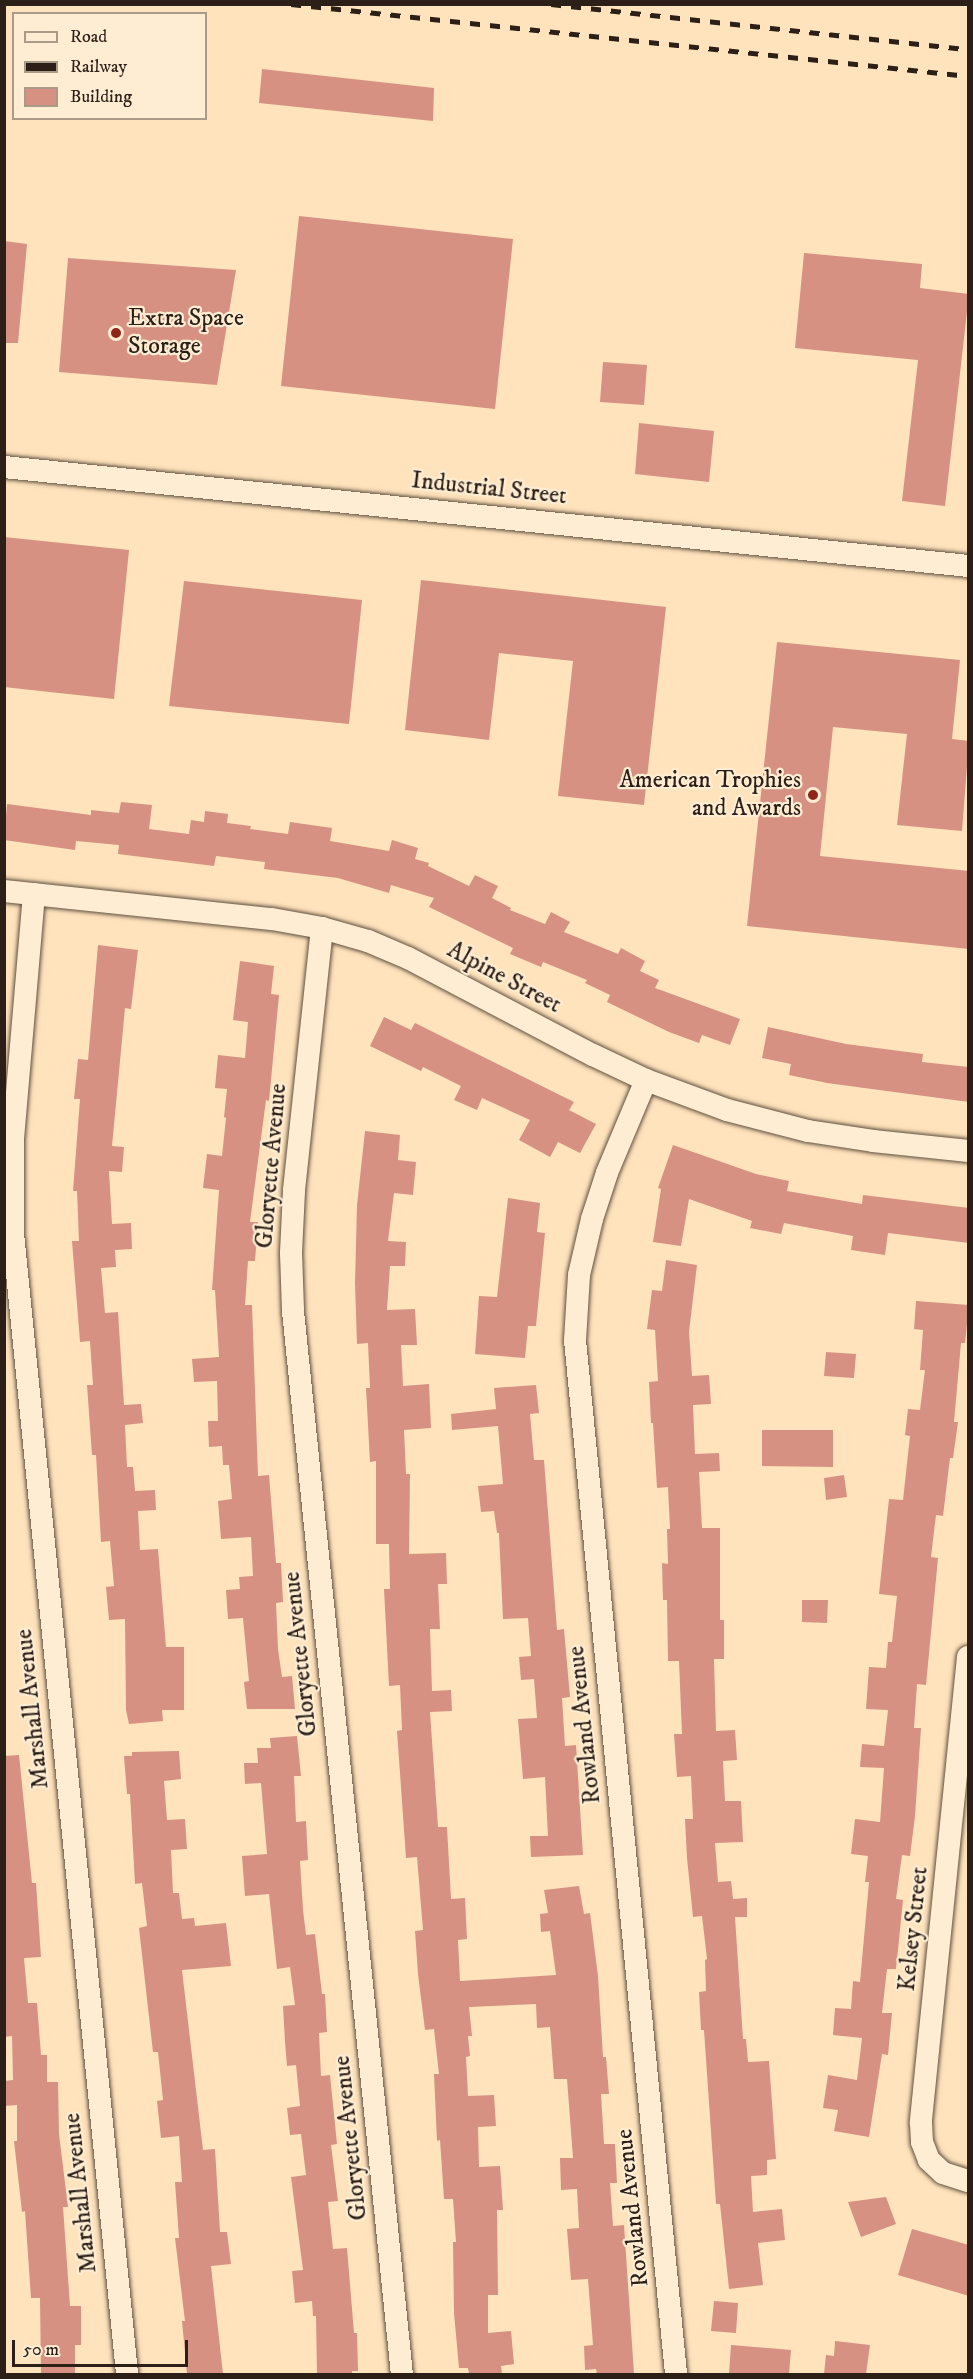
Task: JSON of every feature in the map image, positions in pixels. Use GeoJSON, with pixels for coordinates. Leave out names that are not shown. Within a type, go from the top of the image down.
{"type":"FeatureCollection","features":[{"type":"Feature","properties":{"kind":"street","name":"Industrial Street"},"geometry":{"type":"LineString","coordinates":[[4,467],[969,566]]}},
{"type":"Feature","properties":{"kind":"street","name":"Alpine Street"},"geometry":{"type":"LineString","coordinates":[[4,891],[272,919],[322,928],[368,942],[408,958],[646,1080],[727,1110],[808,1131],[873,1141],[969,1151]]}},
{"type":"Feature","properties":{"kind":"street","name":"Marshall Avenue"},"geometry":{"type":"LineString","coordinates":[[34,894],[13,1137],[13,1233],[127,2374]]}},
{"type":"Feature","properties":{"kind":"street","name":"Gloryette Avenue"},"geometry":{"type":"LineString","coordinates":[[322,928],[294,1191],[291,1253],[293,1311],[402,2374]]}},
{"type":"Feature","properties":{"kind":"street","name":"Rowland Avenue"},"geometry":{"type":"LineString","coordinates":[[646,1080],[607,1173],[592,1218],[579,1275],[575,1340],[676,2374]]}},
{"type":"Feature","properties":{"kind":"street","name":"Kelsey Street"},"geometry":{"type":"LineString","coordinates":[[969,1657],[921,2123],[922,2142],[929,2160],[943,2173],[969,2181]]}},
{"type":"Feature","properties":{"kind":"building"},"geometry":{"type":"Polygon","coordinates":[[[262,69],[434,88],[433,121],[259,103],[262,69]]]}},
{"type":"Feature","properties":{"kind":"building"},"geometry":{"type":"Polygon","coordinates":[[[299,216],[513,239],[495,409],[281,386],[299,216]]]}},
{"type":"Feature","properties":{"kind":"building"},"geometry":{"type":"Polygon","coordinates":[[[4,241],[27,244],[18,343],[4,343],[4,241]]]}},
{"type":"Feature","properties":{"kind":"building"},"geometry":{"type":"Polygon","coordinates":[[[804,253],[922,264],[920,288],[969,294],[945,506],[902,501],[918,360],[795,348],[804,253]]]}},
{"type":"Feature","properties":{"kind":"building"},"geometry":{"type":"Polygon","coordinates":[[[68,258],[236,270],[217,385],[59,372],[68,258]]]}},
{"type":"Feature","properties":{"kind":"building"},"geometry":{"type":"Polygon","coordinates":[[[603,362],[647,365],[644,405],[600,402],[603,362]]]}},
{"type":"Feature","properties":{"kind":"building"},"geometry":{"type":"Polygon","coordinates":[[[639,423],[714,431],[709,482],[635,474],[639,423]]]}},
{"type":"Feature","properties":{"kind":"building"},"geometry":{"type":"Polygon","coordinates":[[[4,537],[129,550],[114,699],[4,687],[4,537]]]}},
{"type":"Feature","properties":{"kind":"building"},"geometry":{"type":"Polygon","coordinates":[[[421,580],[666,607],[644,805],[558,796],[573,661],[499,653],[489,740],[405,730],[421,580]]]}},
{"type":"Feature","properties":{"kind":"building"},"geometry":{"type":"Polygon","coordinates":[[[184,581],[362,600],[349,724],[169,706],[184,581]]]}},
{"type":"Feature","properties":{"kind":"building"},"geometry":{"type":"Polygon","coordinates":[[[777,642],[960,660],[952,739],[969,741],[962,831],[897,825],[907,734],[833,727],[820,856],[969,871],[969,949],[747,926],[777,642]]]}},
{"type":"Feature","properties":{"kind":"building"},"geometry":{"type":"Polygon","coordinates":[[[121,802],[152,805],[149,829],[189,834],[191,820],[204,822],[205,811],[228,814],[227,823],[251,826],[250,829],[288,834],[290,822],[332,828],[330,841],[389,851],[392,840],[418,848],[415,859],[429,863],[428,866],[469,886],[475,875],[498,886],[492,898],[511,908],[510,910],[545,924],[551,912],[570,922],[564,932],[618,954],[621,948],[645,961],[640,971],[659,980],[655,988],[740,1019],[730,1045],[702,1035],[699,1043],[669,1032],[607,1002],[610,995],[585,983],[587,980],[543,962],[541,967],[510,954],[513,948],[429,907],[434,898],[391,885],[389,893],[338,878],[264,869],[265,862],[216,856],[214,866],[118,854],[119,845],[76,841],[75,850],[4,840],[7,804],[91,815],[91,810],[119,813],[121,802]]]}},
{"type":"Feature","properties":{"kind":"building"},"geometry":{"type":"Polygon","coordinates":[[[98,945],[138,950],[131,1009],[125,1008],[112,1146],[124,1147],[122,1172],[109,1171],[112,1224],[131,1223],[132,1249],[115,1250],[116,1267],[101,1268],[105,1313],[118,1312],[124,1405],[141,1404],[143,1423],[125,1425],[127,1467],[133,1467],[135,1491],[155,1490],[156,1510],[138,1511],[140,1550],[158,1549],[166,1647],[184,1647],[184,1710],[162,1710],[163,1721],[129,1724],[126,1710],[125,1619],[109,1620],[106,1587],[114,1586],[110,1541],[101,1542],[96,1455],[92,1455],[87,1385],[93,1385],[90,1341],[80,1342],[72,1241],[79,1241],[77,1191],[73,1191],[80,1099],[74,1099],[78,1059],[88,1060],[98,945]]]}},
{"type":"Feature","properties":{"kind":"building"},"geometry":{"type":"Polygon","coordinates":[[[240,961],[274,966],[271,994],[279,995],[269,1101],[266,1100],[250,1222],[258,1222],[255,1261],[248,1261],[245,1305],[252,1305],[258,1476],[269,1475],[276,1563],[281,1563],[283,1602],[276,1603],[278,1649],[282,1677],[292,1676],[295,1709],[247,1709],[244,1682],[249,1681],[243,1618],[228,1619],[226,1590],[240,1589],[239,1577],[253,1576],[251,1537],[221,1539],[218,1501],[232,1499],[229,1465],[223,1465],[222,1446],[209,1447],[208,1421],[218,1421],[217,1381],[194,1382],[192,1359],[219,1357],[215,1290],[212,1290],[219,1190],[203,1188],[207,1154],[222,1156],[227,1089],[215,1088],[218,1055],[245,1058],[248,1022],[233,1020],[240,961]]]}},
{"type":"Feature","properties":{"kind":"building"},"geometry":{"type":"Polygon","coordinates":[[[384,1017],[411,1030],[415,1023],[574,1102],[569,1110],[596,1124],[580,1153],[558,1142],[550,1157],[519,1140],[530,1120],[482,1098],[477,1110],[454,1100],[461,1086],[423,1067],[421,1071],[370,1046],[384,1017]]]}},
{"type":"Feature","properties":{"kind":"building"},"geometry":{"type":"Polygon","coordinates":[[[768,1027],[846,1044],[923,1054],[922,1062],[969,1067],[969,1102],[827,1083],[789,1075],[791,1064],[762,1058],[768,1027]]]}},
{"type":"Feature","properties":{"kind":"building"},"geometry":{"type":"Polygon","coordinates":[[[365,1131],[400,1135],[398,1160],[416,1162],[413,1195],[394,1193],[388,1241],[406,1242],[405,1266],[390,1266],[387,1310],[415,1309],[417,1345],[401,1345],[403,1386],[429,1384],[431,1428],[404,1430],[406,1474],[410,1474],[409,1554],[446,1553],[447,1584],[438,1584],[440,1629],[430,1629],[432,1691],[451,1690],[452,1711],[430,1712],[438,1827],[447,1827],[451,1899],[465,1898],[467,1939],[458,1940],[460,1981],[556,1975],[550,1931],[541,1932],[540,1914],[548,1913],[544,1890],[579,1886],[584,1914],[590,1913],[598,1976],[603,2057],[606,2057],[609,2094],[601,2094],[604,2144],[615,2144],[617,2183],[610,2183],[613,2226],[624,2225],[634,2374],[597,2374],[596,2369],[585,2370],[584,2346],[593,2345],[588,2279],[571,2280],[567,2229],[579,2228],[577,2189],[561,2190],[560,2158],[573,2158],[567,2079],[554,2079],[550,2027],[537,2028],[536,2004],[469,2007],[472,2036],[468,2036],[470,2056],[466,2057],[468,2096],[494,2095],[496,2126],[478,2127],[479,2167],[500,2166],[503,2210],[497,2210],[498,2295],[488,2295],[488,2333],[511,2331],[514,2364],[501,2366],[502,2374],[469,2374],[468,2368],[459,2368],[454,2313],[453,2242],[456,2242],[453,2199],[444,2199],[440,2140],[437,2141],[434,2074],[439,2074],[434,2029],[425,2030],[418,1974],[415,1931],[423,1930],[417,1857],[406,1858],[397,1731],[402,1730],[400,1685],[389,1686],[384,1589],[390,1589],[389,1544],[376,1544],[376,1461],[370,1462],[366,1388],[370,1388],[368,1343],[357,1344],[355,1283],[357,1205],[365,1131]]]}},
{"type":"Feature","properties":{"kind":"building"},"geometry":{"type":"Polygon","coordinates":[[[673,1145],[756,1174],[789,1181],[787,1191],[862,1204],[863,1195],[969,1208],[969,1243],[888,1233],[885,1255],[851,1250],[853,1236],[784,1223],[781,1234],[750,1228],[752,1221],[689,1199],[681,1246],[653,1242],[661,1189],[658,1188],[673,1145]]]}},
{"type":"Feature","properties":{"kind":"building"},"geometry":{"type":"Polygon","coordinates":[[[508,1198],[540,1203],[537,1232],[545,1233],[536,1326],[528,1326],[525,1358],[475,1354],[479,1296],[497,1297],[508,1198]]]}},
{"type":"Feature","properties":{"kind":"building"},"geometry":{"type":"Polygon","coordinates":[[[666,1260],[697,1265],[689,1332],[692,1376],[709,1375],[711,1404],[693,1405],[695,1454],[719,1453],[720,1471],[699,1472],[702,1528],[720,1528],[720,1620],[724,1620],[724,1659],[714,1659],[716,1731],[735,1730],[737,1760],[723,1761],[725,1801],[741,1801],[743,1842],[715,1843],[718,1882],[731,1881],[733,1899],[747,1898],[747,1917],[735,1917],[743,2039],[746,2039],[748,2062],[769,2061],[776,2159],[767,2160],[767,2175],[751,2176],[753,2212],[782,2209],[785,2240],[758,2243],[763,2285],[729,2289],[720,2204],[716,2204],[704,2030],[701,2030],[699,1992],[706,1991],[705,1960],[707,1959],[702,1916],[693,1917],[687,1858],[685,1819],[693,1819],[691,1776],[677,1777],[674,1734],[682,1734],[679,1661],[668,1661],[667,1600],[663,1600],[662,1563],[668,1564],[667,1529],[670,1529],[668,1487],[657,1488],[653,1423],[651,1423],[649,1382],[658,1381],[655,1330],[647,1329],[652,1290],[662,1291],[666,1260]]]}},
{"type":"Feature","properties":{"kind":"building"},"geometry":{"type":"Polygon","coordinates":[[[916,1301],[969,1305],[965,1343],[961,1343],[954,1422],[958,1422],[953,1458],[950,1458],[943,1516],[936,1515],[931,1557],[938,1558],[926,1685],[917,1684],[914,1728],[921,1728],[915,1816],[910,1856],[902,1855],[896,1899],[903,1900],[896,1969],[887,1969],[882,2013],[892,2013],[888,2055],[882,2054],[869,2137],[834,2131],[838,2110],[823,2108],[828,2075],[857,2080],[862,2038],[833,2035],[835,2008],[851,2009],[853,1981],[860,1982],[869,1882],[865,1882],[868,1856],[851,1854],[855,1819],[880,1822],[884,1768],[860,1767],[862,1744],[884,1746],[888,1710],[866,1709],[869,1667],[886,1668],[888,1642],[892,1642],[897,1596],[879,1594],[889,1499],[903,1500],[910,1436],[905,1435],[908,1409],[920,1410],[925,1370],[920,1370],[923,1330],[914,1329],[916,1301]]]}},
{"type":"Feature","properties":{"kind":"building"},"geometry":{"type":"Polygon","coordinates":[[[826,1352],[856,1354],[854,1378],[824,1376],[826,1352]]]}},
{"type":"Feature","properties":{"kind":"building"},"geometry":{"type":"Polygon","coordinates":[[[536,1385],[539,1413],[530,1414],[534,1460],[544,1460],[557,1630],[564,1629],[570,1697],[562,1698],[565,1746],[576,1745],[583,1855],[531,1857],[530,1836],[548,1836],[545,1777],[523,1779],[518,1719],[537,1718],[534,1679],[521,1680],[519,1657],[531,1656],[528,1618],[503,1619],[499,1533],[497,1533],[494,1511],[481,1512],[478,1486],[503,1484],[498,1426],[452,1430],[451,1414],[496,1409],[494,1388],[536,1385]]]}},
{"type":"Feature","properties":{"kind":"building"},"geometry":{"type":"Polygon","coordinates":[[[762,1430],[833,1430],[833,1467],[762,1466],[762,1430]]]}},
{"type":"Feature","properties":{"kind":"building"},"geometry":{"type":"Polygon","coordinates":[[[844,1475],[847,1497],[826,1500],[824,1478],[844,1475]]]}},
{"type":"Feature","properties":{"kind":"building"},"geometry":{"type":"Polygon","coordinates":[[[802,1600],[828,1600],[827,1623],[802,1622],[802,1600]]]}},
{"type":"Feature","properties":{"kind":"building"},"geometry":{"type":"Polygon","coordinates":[[[297,1736],[301,1776],[294,1776],[296,1822],[306,1821],[308,1860],[300,1861],[303,1910],[306,1935],[315,1934],[322,1994],[325,1994],[327,2032],[319,2033],[321,2076],[330,2075],[337,2144],[331,2145],[338,2201],[328,2202],[333,2249],[347,2248],[354,2333],[357,2333],[358,2371],[352,2371],[352,2374],[317,2374],[316,2316],[313,2316],[312,2301],[295,2303],[292,2271],[303,2270],[291,2177],[306,2175],[301,2134],[290,2135],[287,2108],[300,2106],[296,2065],[287,2066],[283,2006],[295,2005],[290,1967],[277,1969],[269,1894],[245,1896],[242,1856],[267,1854],[261,1783],[245,1784],[244,1763],[258,1763],[257,1748],[271,1748],[270,1738],[297,1736]]]}},
{"type":"Feature","properties":{"kind":"building"},"geometry":{"type":"Polygon","coordinates":[[[179,1751],[181,1779],[164,1781],[167,1820],[185,1819],[187,1849],[171,1850],[173,1893],[179,1893],[182,1919],[194,1918],[195,1926],[226,1923],[231,1966],[182,1970],[203,2150],[215,2149],[220,2232],[227,2232],[231,2264],[211,2266],[223,2374],[187,2374],[182,2321],[185,2321],[175,2238],[179,2238],[175,2182],[182,2182],[179,2136],[161,2138],[157,2101],[163,2100],[158,2052],[153,2052],[139,1928],[147,1926],[142,1883],[135,1884],[130,1794],[127,1794],[124,1756],[132,1756],[132,1752],[179,1751]]]}},
{"type":"Feature","properties":{"kind":"building"},"geometry":{"type":"Polygon","coordinates":[[[19,1755],[32,1883],[36,1883],[41,1957],[24,1958],[28,2003],[37,2003],[41,2055],[47,2055],[47,2082],[58,2082],[59,2134],[68,2207],[63,2207],[70,2306],[81,2306],[81,2345],[75,2345],[75,2374],[41,2374],[40,2298],[31,2298],[25,2211],[22,2212],[14,2141],[17,2141],[17,2105],[4,2106],[4,2081],[13,2080],[12,2036],[4,2037],[4,1756],[19,1755]]]}},
{"type":"Feature","properties":{"kind":"building"},"geometry":{"type":"Polygon","coordinates":[[[886,2197],[896,2224],[861,2237],[848,2202],[886,2197]]]}},
{"type":"Feature","properties":{"kind":"building"},"geometry":{"type":"Polygon","coordinates":[[[912,2229],[969,2245],[969,2296],[898,2275],[912,2229]]]}},
{"type":"Feature","properties":{"kind":"building"},"geometry":{"type":"Polygon","coordinates":[[[714,2301],[738,2303],[736,2333],[711,2331],[714,2301]]]}},
{"type":"Feature","properties":{"kind":"building"},"geometry":{"type":"Polygon","coordinates":[[[835,2341],[870,2345],[866,2374],[824,2374],[826,2355],[834,2356],[835,2341]]]}},
{"type":"Feature","properties":{"kind":"building"},"geometry":{"type":"Polygon","coordinates":[[[731,2345],[791,2350],[789,2374],[729,2374],[731,2345]]]}},
{"type":"Feature","properties":{"kind":"railway"},"geometry":{"type":"LineString","coordinates":[[291,4],[968,76]]}},
{"type":"Feature","properties":{"kind":"railway"},"geometry":{"type":"LineString","coordinates":[[551,4],[968,49]]}},
{"type":"Feature","properties":{"kind":"place","name":"Extra Space Storage"},"geometry":{"type":"Point","coordinates":[116,333]}},
{"type":"Feature","properties":{"kind":"place","name":"American Trophies and Awards"},"geometry":{"type":"Point","coordinates":[813,795]}}]}
